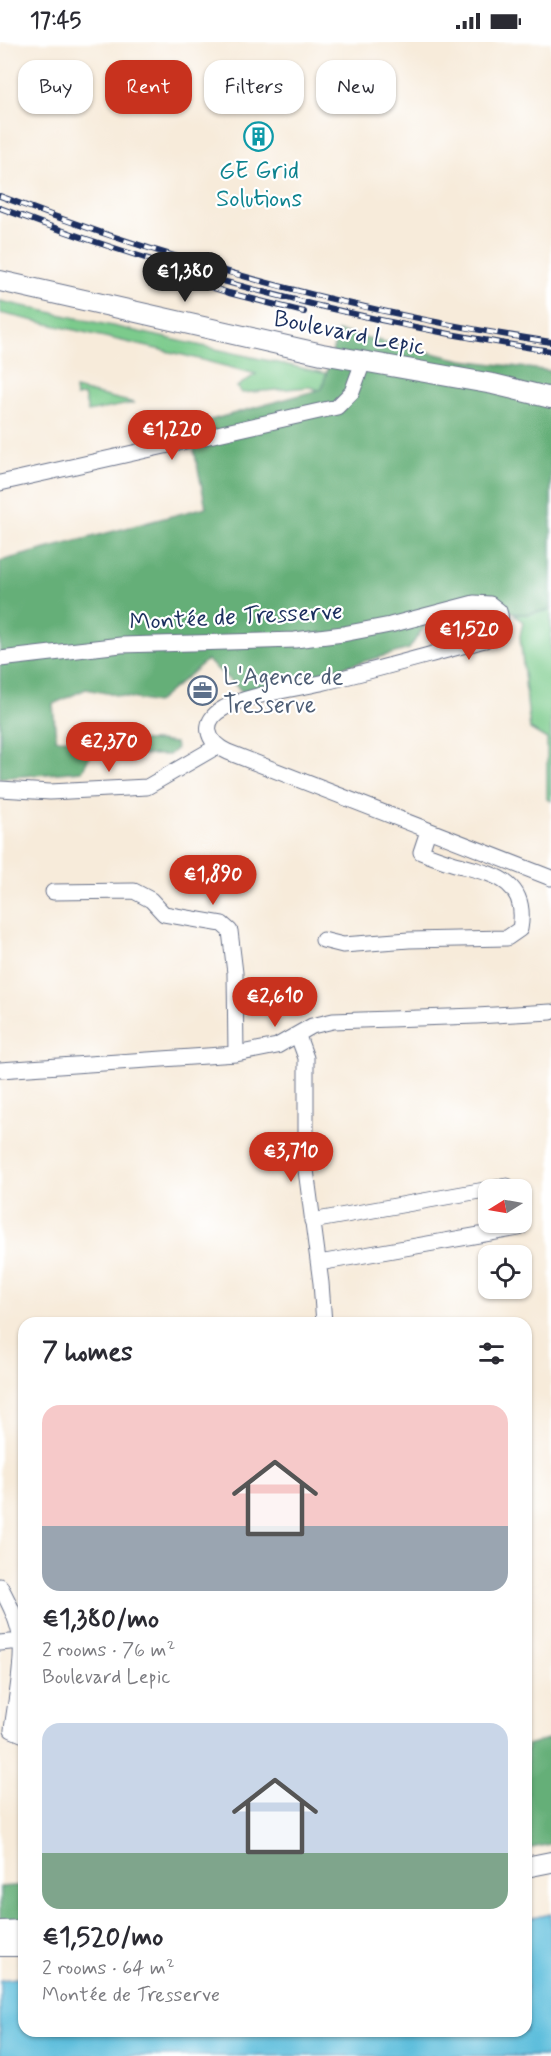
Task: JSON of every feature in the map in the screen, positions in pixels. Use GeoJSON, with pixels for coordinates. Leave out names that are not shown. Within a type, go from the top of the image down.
{"type":"FeatureCollection","features":[{"type":"Feature","properties":{"kind":"main road","name":"Boulevard Lepic"},"geometry":{"type":"LineString","coordinates":[[0,281],[363,362],[493,384],[551,399]]}},
{"type":"Feature","properties":{"kind":"main road"},"geometry":{"type":"LineString","coordinates":[[532,1866],[551,1862]]}},
{"type":"Feature","properties":{"kind":"main road"},"geometry":{"type":"LineString","coordinates":[[532,1879],[551,1875]]}},
{"type":"Feature","properties":{"kind":"main road"},"geometry":{"type":"LineString","coordinates":[[0,1931],[18,1930]]}},
{"type":"Feature","properties":{"kind":"main road"},"geometry":{"type":"LineString","coordinates":[[0,1947],[18,1946]]}},
{"type":"Feature","properties":{"kind":"street"},"geometry":{"type":"LineString","coordinates":[[0,483],[337,407],[352,392],[363,362]]}},
{"type":"Feature","properties":{"kind":"street","name":"Montée de Tresserve"},"geometry":{"type":"LineString","coordinates":[[0,659],[122,645],[295,640],[343,634],[409,621],[474,603],[490,604],[499,611],[501,624],[498,631],[485,640],[324,682],[240,701],[222,709],[209,725],[210,737],[216,747]]}},
{"type":"Feature","properties":{"kind":"street"},"geometry":{"type":"LineString","coordinates":[[0,789],[50,792],[147,787],[216,747],[551,878]]}},
{"type":"Feature","properties":{"kind":"street"},"geometry":{"type":"LineString","coordinates":[[323,940],[343,945],[409,940],[507,938],[520,929],[522,918],[518,899],[511,886],[499,877],[421,852],[428,831]]}},
{"type":"Feature","properties":{"kind":"street"},"geometry":{"type":"LineString","coordinates":[[53,892],[134,891],[151,900],[164,914],[222,924],[230,931],[235,973],[236,1054]]}},
{"type":"Feature","properties":{"kind":"street"},"geometry":{"type":"LineString","coordinates":[[0,1070],[236,1054],[277,1046],[312,1026],[333,1021],[551,1012]]}},
{"type":"Feature","properties":{"kind":"street"},"geometry":{"type":"LineString","coordinates":[[297,1036],[306,1058],[306,1170],[319,1263],[324,1317]]}},
{"type":"Feature","properties":{"kind":"street"},"geometry":{"type":"LineString","coordinates":[[312,1221],[478,1191]]}},
{"type":"Feature","properties":{"kind":"street"},"geometry":{"type":"LineString","coordinates":[[319,1263],[490,1233]]}},
{"type":"Feature","properties":{"kind":"street"},"geometry":{"type":"LineString","coordinates":[[0,1586],[11,1606],[18,1630]]}},
{"type":"Feature","properties":{"kind":"street"},"geometry":{"type":"LineString","coordinates":[[0,1642],[18,1644]]}},
{"type":"Feature","properties":{"kind":"street"},"geometry":{"type":"LineString","coordinates":[[18,1678],[12,1730],[18,1732]]}},
{"type":"Feature","properties":{"kind":"green space"},"geometry":{"type":"Polygon","coordinates":[[[0,301],[342,377],[330,393],[309,387],[242,393],[237,387],[256,374],[0,313],[0,301]]]}},
{"type":"Feature","properties":{"kind":"green space"},"geometry":{"type":"Polygon","coordinates":[[[338,331],[462,360],[551,371],[551,610],[518,614],[506,609],[491,596],[458,599],[428,621],[409,649],[245,694],[207,660],[156,703],[86,689],[53,704],[56,739],[158,741],[175,743],[176,749],[169,755],[91,754],[82,771],[0,778],[0,561],[206,507],[189,426],[322,389],[338,331]]]}},
{"type":"Feature","properties":{"kind":"green space"},"geometry":{"type":"Polygon","coordinates":[[[75,389],[134,403],[88,412],[84,395],[76,397],[75,389]]]}},
{"type":"Feature","properties":{"kind":"green space"},"geometry":{"type":"Polygon","coordinates":[[[551,610],[551,801],[547,799],[547,739],[530,729],[520,636],[523,622],[515,615],[551,610]]]}},
{"type":"Feature","properties":{"kind":"green space"},"geometry":{"type":"Polygon","coordinates":[[[551,1738],[551,1844],[532,1848],[532,1744],[551,1738]]]}},
{"type":"Feature","properties":{"kind":"green space"},"geometry":{"type":"Polygon","coordinates":[[[18,1886],[18,1919],[0,1920],[0,1887],[18,1886]]]}},
{"type":"Feature","properties":{"kind":"water"},"geometry":{"type":"Polygon","coordinates":[[[551,1914],[551,2056],[0,2056],[0,1980],[18,1978],[18,2037],[532,2037],[532,1918],[551,1914]]]}},
{"type":"Feature","properties":{"kind":"railway"},"geometry":{"type":"LineString","coordinates":[[0,196],[135,244],[271,284],[410,317],[551,342]]}},
{"type":"Feature","properties":{"kind":"railway"},"geometry":{"type":"LineString","coordinates":[[0,208],[135,255],[272,294],[411,326],[551,351]]}},
{"type":"Feature","properties":{"kind":"railway"},"geometry":{"type":"LineString","coordinates":[[151,268],[229,293],[304,312]]}},
{"type":"Feature","properties":{"kind":"place","name":"GE Grid Solutions"},"geometry":{"type":"Point","coordinates":[259,137]}},
{"type":"Feature","properties":{"kind":"place","name":"L'Agence de Tresserve"},"geometry":{"type":"Point","coordinates":[202,690]}}]}
